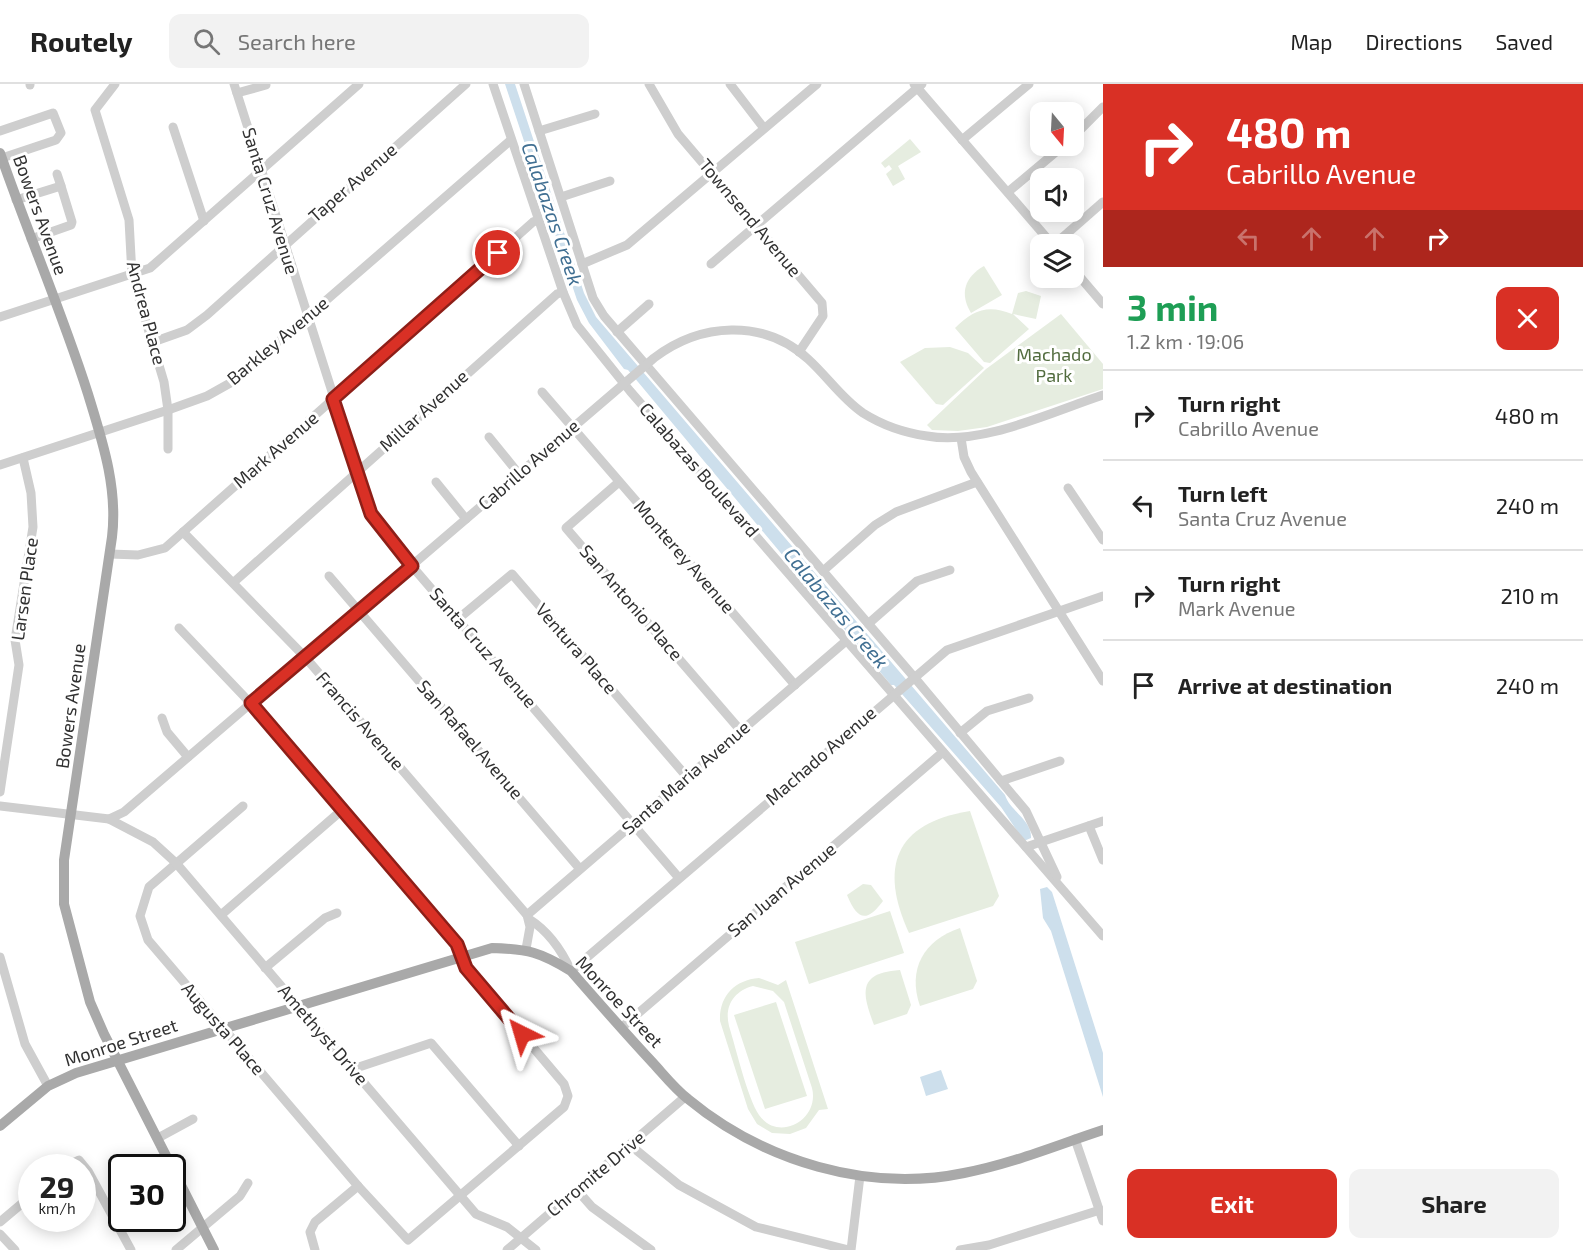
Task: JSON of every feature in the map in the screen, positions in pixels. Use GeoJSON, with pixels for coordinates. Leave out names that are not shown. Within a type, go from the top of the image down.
{"type":"FeatureCollection","features":[{"type":"Feature","properties":{"kind":"main road","name":"Bowers Avenue"},"geometry":{"type":"LineString","coordinates":[[1,155],[100,432],[114,503],[110,554],[64,860],[64,904],[90,1002],[214,1250]]}},
{"type":"Feature","properties":{"kind":"main road","name":"Monroe Street"},"geometry":{"type":"LineString","coordinates":[[0,1126],[48,1086],[76,1073],[492,948],[526,949],[547,957],[571,971],[685,1097],[709,1116],[768,1149],[806,1163],[860,1176],[908,1178],[963,1174],[1103,1130]]}},
{"type":"Feature","properties":{"kind":"street","name":"Andrea Place"},"geometry":{"type":"LineString","coordinates":[[115,84],[95,110],[129,220],[132,275],[164,382],[168,410],[168,449]]}},
{"type":"Feature","properties":{"kind":"street","name":"Taper Avenue"},"geometry":{"type":"LineString","coordinates":[[153,342],[187,330],[207,315],[466,84]]}},
{"type":"Feature","properties":{"kind":"street","name":"Calabazas Boulevard"},"geometry":{"type":"LineString","coordinates":[[493,84],[563,292],[577,325],[624,384],[846,641],[896,693],[943,752],[1103,936]]}},
{"type":"Feature","properties":{"kind":"street","name":"Calabazas Boulevard"},"geometry":{"type":"LineString","coordinates":[[524,84],[593,298],[617,332],[639,371],[823,571],[911,680],[960,733],[1026,811],[1062,887]]}},
{"type":"Feature","properties":{"kind":"street","name":"Townsend Avenue"},"geometry":{"type":"LineString","coordinates":[[649,84],[678,134],[823,305],[823,316],[800,352]]}},
{"type":"Feature","properties":{"kind":"street"},"geometry":{"type":"LineString","coordinates":[[730,84],[763,128]]}},
{"type":"Feature","properties":{"kind":"street"},"geometry":{"type":"LineString","coordinates":[[582,264],[627,245],[817,84]]}},
{"type":"Feature","properties":{"kind":"street"},"geometry":{"type":"LineString","coordinates":[[962,140],[1029,84]]}},
{"type":"Feature","properties":{"kind":"street"},"geometry":{"type":"LineString","coordinates":[[236,89],[266,85]]}},
{"type":"Feature","properties":{"kind":"street"},"geometry":{"type":"LineString","coordinates":[[711,264],[918,85],[962,140],[1044,234]]}},
{"type":"Feature","properties":{"kind":"street"},"geometry":{"type":"LineString","coordinates":[[0,317],[150,268],[354,86]]}},
{"type":"Feature","properties":{"kind":"street","name":"Santa Cruz Avenue"},"geometry":{"type":"LineString","coordinates":[[236,89],[371,514],[412,566],[679,878]]}},
{"type":"Feature","properties":{"kind":"street"},"geometry":{"type":"LineString","coordinates":[[1084,126],[1103,108]]}},
{"type":"Feature","properties":{"kind":"street"},"geometry":{"type":"LineString","coordinates":[[0,131],[52,113],[61,133],[56,140],[1,155]]}},
{"type":"Feature","properties":{"kind":"street"},"geometry":{"type":"LineString","coordinates":[[539,131],[596,114]]}},
{"type":"Feature","properties":{"kind":"street"},"geometry":{"type":"LineString","coordinates":[[174,127],[204,221]]}},
{"type":"Feature","properties":{"kind":"street","name":"Barkley Avenue"},"geometry":{"type":"LineString","coordinates":[[0,465],[207,396],[232,381],[511,140]]}},
{"type":"Feature","properties":{"kind":"street"},"geometry":{"type":"LineString","coordinates":[[1008,192],[1051,156]]}},
{"type":"Feature","properties":{"kind":"street"},"geometry":{"type":"LineString","coordinates":[[31,239],[71,225],[57,174]]}},
{"type":"Feature","properties":{"kind":"street"},"geometry":{"type":"LineString","coordinates":[[561,197],[610,181]]}},
{"type":"Feature","properties":{"kind":"street"},"geometry":{"type":"LineString","coordinates":[[16,200],[61,186]]}},
{"type":"Feature","properties":{"kind":"street"},"geometry":{"type":"LineString","coordinates":[[1065,234],[1103,202]]}},
{"type":"Feature","properties":{"kind":"street","name":"Mark Avenue"},"geometry":{"type":"LineString","coordinates":[[110,554],[138,555],[165,548],[538,220]]}},
{"type":"Feature","properties":{"kind":"street"},"geometry":{"type":"LineString","coordinates":[[1084,282],[1103,304]]}},
{"type":"Feature","properties":{"kind":"street","name":"Millar Avenue"},"geometry":{"type":"LineString","coordinates":[[234,582],[557,294],[563,292]]}},
{"type":"Feature","properties":{"kind":"street"},"geometry":{"type":"LineString","coordinates":[[617,332],[650,304]]}},
{"type":"Feature","properties":{"kind":"street","name":"Cabrillo Avenue"},"geometry":{"type":"LineString","coordinates":[[109,819],[124,812],[665,349],[688,338],[722,330],[740,329],[779,340],[800,352],[864,413],[894,428],[928,436],[961,438],[991,432],[1103,395]]}},
{"type":"Feature","properties":{"kind":"street","name":"Monterey Avenue"},"geometry":{"type":"LineString","coordinates":[[542,392],[795,685]]}},
{"type":"Feature","properties":{"kind":"street"},"geometry":{"type":"LineString","coordinates":[[489,437],[519,474]]}},
{"type":"Feature","properties":{"kind":"street"},"geometry":{"type":"LineString","coordinates":[[961,438],[965,460],[977,483],[1102,675]]}},
{"type":"Feature","properties":{"kind":"street","name":"Larsen Place"},"geometry":{"type":"LineString","coordinates":[[0,792],[5,723],[19,665],[15,640],[33,527],[31,493],[23,458]]}},
{"type":"Feature","properties":{"kind":"street"},"geometry":{"type":"LineString","coordinates":[[436,482],[466,519]]}},
{"type":"Feature","properties":{"kind":"street","name":"San Antonio Place"},"geometry":{"type":"LineString","coordinates":[[620,482],[566,528],[741,731]]}},
{"type":"Feature","properties":{"kind":"street"},"geometry":{"type":"LineString","coordinates":[[823,571],[875,525],[896,512],[977,483]]}},
{"type":"Feature","properties":{"kind":"street"},"geometry":{"type":"LineString","coordinates":[[1068,488],[1103,540]]}},
{"type":"Feature","properties":{"kind":"street","name":"Francis Avenue"},"geometry":{"type":"LineString","coordinates":[[183,532],[305,657],[528,917],[563,954],[571,971]]}},
{"type":"Feature","properties":{"kind":"street"},"geometry":{"type":"LineString","coordinates":[[868,624],[917,581],[950,570]]}},
{"type":"Feature","properties":{"kind":"street","name":"Ventura Place"},"geometry":{"type":"LineString","coordinates":[[458,620],[512,574],[687,777]]}},
{"type":"Feature","properties":{"kind":"street","name":"San Rafael Avenue"},"geometry":{"type":"LineString","coordinates":[[329,576],[580,869]]}},
{"type":"Feature","properties":{"kind":"street","name":"Machado Avenue"},"geometry":{"type":"LineString","coordinates":[[571,971],[947,650],[1103,596]]}},
{"type":"Feature","properties":{"kind":"street"},"geometry":{"type":"LineString","coordinates":[[179,628],[251,703],[457,944],[466,968],[564,1084],[568,1096],[564,1107],[460,1195]]}},
{"type":"Feature","properties":{"kind":"street","name":"Santa Maria Avenue"},"geometry":{"type":"LineString","coordinates":[[528,917],[580,869],[846,641]]}},
{"type":"Feature","properties":{"kind":"street"},"geometry":{"type":"LineString","coordinates":[[960,733],[987,711],[1029,698]]}},
{"type":"Feature","properties":{"kind":"street"},"geometry":{"type":"LineString","coordinates":[[162,718],[167,732],[188,757]]}},
{"type":"Feature","properties":{"kind":"street","name":"San Juan Avenue"},"geometry":{"type":"LineString","coordinates":[[621,1028],[943,752]]}},
{"type":"Feature","properties":{"kind":"street"},"geometry":{"type":"LineString","coordinates":[[1001,781],[1060,761]]}},
{"type":"Feature","properties":{"kind":"street"},"geometry":{"type":"LineString","coordinates":[[0,806],[109,819]]}},
{"type":"Feature","properties":{"kind":"street","name":"Augusta Place"},"geometry":{"type":"LineString","coordinates":[[243,806],[149,887],[140,916],[148,940],[358,1186],[408,1240],[460,1195]]}},
{"type":"Feature","properties":{"kind":"street"},"geometry":{"type":"LineString","coordinates":[[221,915],[342,810]]}},
{"type":"Feature","properties":{"kind":"street","name":"Amethyst Drive"},"geometry":{"type":"LineString","coordinates":[[109,819],[153,842],[176,863],[477,1214],[507,1227],[536,1250]]}},
{"type":"Feature","properties":{"kind":"street"},"geometry":{"type":"LineString","coordinates":[[1026,847],[1103,822]]}},
{"type":"Feature","properties":{"kind":"street"},"geometry":{"type":"LineString","coordinates":[[1089,826],[1103,860]]}},
{"type":"Feature","properties":{"kind":"street"},"geometry":{"type":"LineString","coordinates":[[266,968],[325,918],[337,913]]}},
{"type":"Feature","properties":{"kind":"street"},"geometry":{"type":"LineString","coordinates":[[526,949],[528,917]]}},
{"type":"Feature","properties":{"kind":"street"},"geometry":{"type":"LineString","coordinates":[[0,957],[25,1044],[48,1086]]}},
{"type":"Feature","properties":{"kind":"street"},"geometry":{"type":"LineString","coordinates":[[353,1069],[431,1044],[519,1146]]}},
{"type":"Feature","properties":{"kind":"street","name":"Chromite Drive"},"geometry":{"type":"LineString","coordinates":[[507,1250],[685,1097]]}},
{"type":"Feature","properties":{"kind":"street"},"geometry":{"type":"LineString","coordinates":[[158,1138],[193,1119]]}},
{"type":"Feature","properties":{"kind":"street"},"geometry":{"type":"LineString","coordinates":[[1075,1139],[1103,1221]]}},
{"type":"Feature","properties":{"kind":"street"},"geometry":{"type":"LineString","coordinates":[[630,1145],[679,1185],[756,1227],[850,1250],[860,1176]]}},
{"type":"Feature","properties":{"kind":"street"},"geometry":{"type":"LineString","coordinates":[[176,1250],[240,1196],[248,1183]]}},
{"type":"Feature","properties":{"kind":"street"},"geometry":{"type":"LineString","coordinates":[[96,1186],[131,1250]]}},
{"type":"Feature","properties":{"kind":"street"},"geometry":{"type":"LineString","coordinates":[[315,1250],[310,1232],[315,1222],[358,1186]]}},
{"type":"Feature","properties":{"kind":"street"},"geometry":{"type":"LineString","coordinates":[[577,1190],[592,1207],[651,1250]]}},
{"type":"Feature","properties":{"kind":"street"},"geometry":{"type":"LineString","coordinates":[[0,1222],[18,1207]]}},
{"type":"Feature","properties":{"kind":"street"},"geometry":{"type":"LineString","coordinates":[[960,1250],[1000,1242],[1100,1210]]}},
{"type":"Feature","properties":{"kind":"street"},"geometry":{"type":"LineString","coordinates":[[0,1234],[15,1250]]}},
{"type":"Feature","properties":{"kind":"green space"},"geometry":{"type":"Polygon","coordinates":[[[910,139],[921,152],[898,166],[905,179],[893,186],[886,174],[892,169],[889,165],[885,168],[881,163],[910,139]]]}},
{"type":"Feature","properties":{"kind":"green space"},"geometry":{"type":"Polygon","coordinates":[[[984,266],[1002,295],[971,313],[965,299],[966,286],[972,275],[984,266]]]}},
{"type":"Feature","properties":{"kind":"green space"},"geometry":{"type":"Polygon","coordinates":[[[1026,291],[1041,296],[1036,319],[1013,314],[1029,329],[990,363],[984,362],[955,328],[981,310],[996,309],[1012,314],[1018,293],[1026,291]]]}},
{"type":"Feature","properties":{"kind":"green space","name":"Machado Park"},"geometry":{"type":"Polygon","coordinates":[[[1061,314],[1103,364],[1103,389],[987,427],[958,431],[932,430],[927,425],[986,369],[1061,314]]]}},
{"type":"Feature","properties":{"kind":"green space"},"geometry":{"type":"Polygon","coordinates":[[[950,347],[968,353],[984,368],[943,405],[936,404],[900,362],[925,348],[950,347]]]}},
{"type":"Feature","properties":{"kind":"green space"},"geometry":{"type":"Polygon","coordinates":[[[970,811],[999,896],[993,906],[909,933],[895,888],[895,869],[900,852],[909,838],[924,826],[944,817],[970,811]]]}},
{"type":"Feature","properties":{"kind":"green space"},"geometry":{"type":"Polygon","coordinates":[[[863,884],[871,885],[883,901],[867,916],[858,914],[847,895],[863,884]]]}},
{"type":"Feature","properties":{"kind":"green space"},"geometry":{"type":"Polygon","coordinates":[[[890,911],[904,953],[809,984],[795,942],[890,911]]]}},
{"type":"Feature","properties":{"kind":"green space"},"geometry":{"type":"Polygon","coordinates":[[[960,928],[977,981],[973,989],[920,1006],[916,980],[917,968],[922,958],[937,940],[960,928]]]}},
{"type":"Feature","properties":{"kind":"green space"},"geometry":{"type":"Polygon","coordinates":[[[900,970],[911,1005],[907,1014],[874,1025],[867,1003],[866,987],[876,975],[900,970]]]}},
{"type":"Feature","properties":{"kind":"green space"},"geometry":{"type":"Polygon","coordinates":[[[759,978],[778,985],[786,980],[828,1109],[819,1110],[806,1128],[790,1134],[772,1133],[757,1124],[748,1109],[720,1021],[720,1012],[725,997],[735,986],[750,979],[759,978]],[[753,986],[746,988],[732,1000],[728,1019],[750,1097],[759,1115],[767,1123],[777,1127],[787,1127],[804,1118],[810,1109],[813,1099],[812,1088],[784,1002],[773,991],[753,986]]]}},
{"type":"Feature","properties":{"kind":"green space"},"geometry":{"type":"Polygon","coordinates":[[[776,1002],[807,1096],[765,1109],[734,1015],[776,1002]]]}},
{"type":"Feature","properties":{"kind":"water","name":"Calabazas Creek"},"geometry":{"type":"Polygon","coordinates":[[[505,84],[515,84],[584,293],[596,317],[1005,795],[1011,806],[1025,821],[1031,838],[1024,841],[1001,807],[894,685],[891,685],[628,370],[624,369],[589,323],[577,300],[505,84]]]}},
{"type":"Feature","properties":{"kind":"water"},"geometry":{"type":"Polygon","coordinates":[[[1047,887],[1052,892],[1103,1053],[1103,1097],[1051,931],[1043,918],[1040,889],[1047,887]]]}},
{"type":"Feature","properties":{"kind":"water"},"geometry":{"type":"Polygon","coordinates":[[[941,1070],[948,1089],[926,1096],[920,1077],[941,1070]]]}},
{"type":"Feature","properties":{"kind":"route"},"geometry":{"type":"LineString","coordinates":[[498,253],[333,399],[371,514],[412,566],[251,703],[457,944],[466,968],[522,1034]]}}]}
